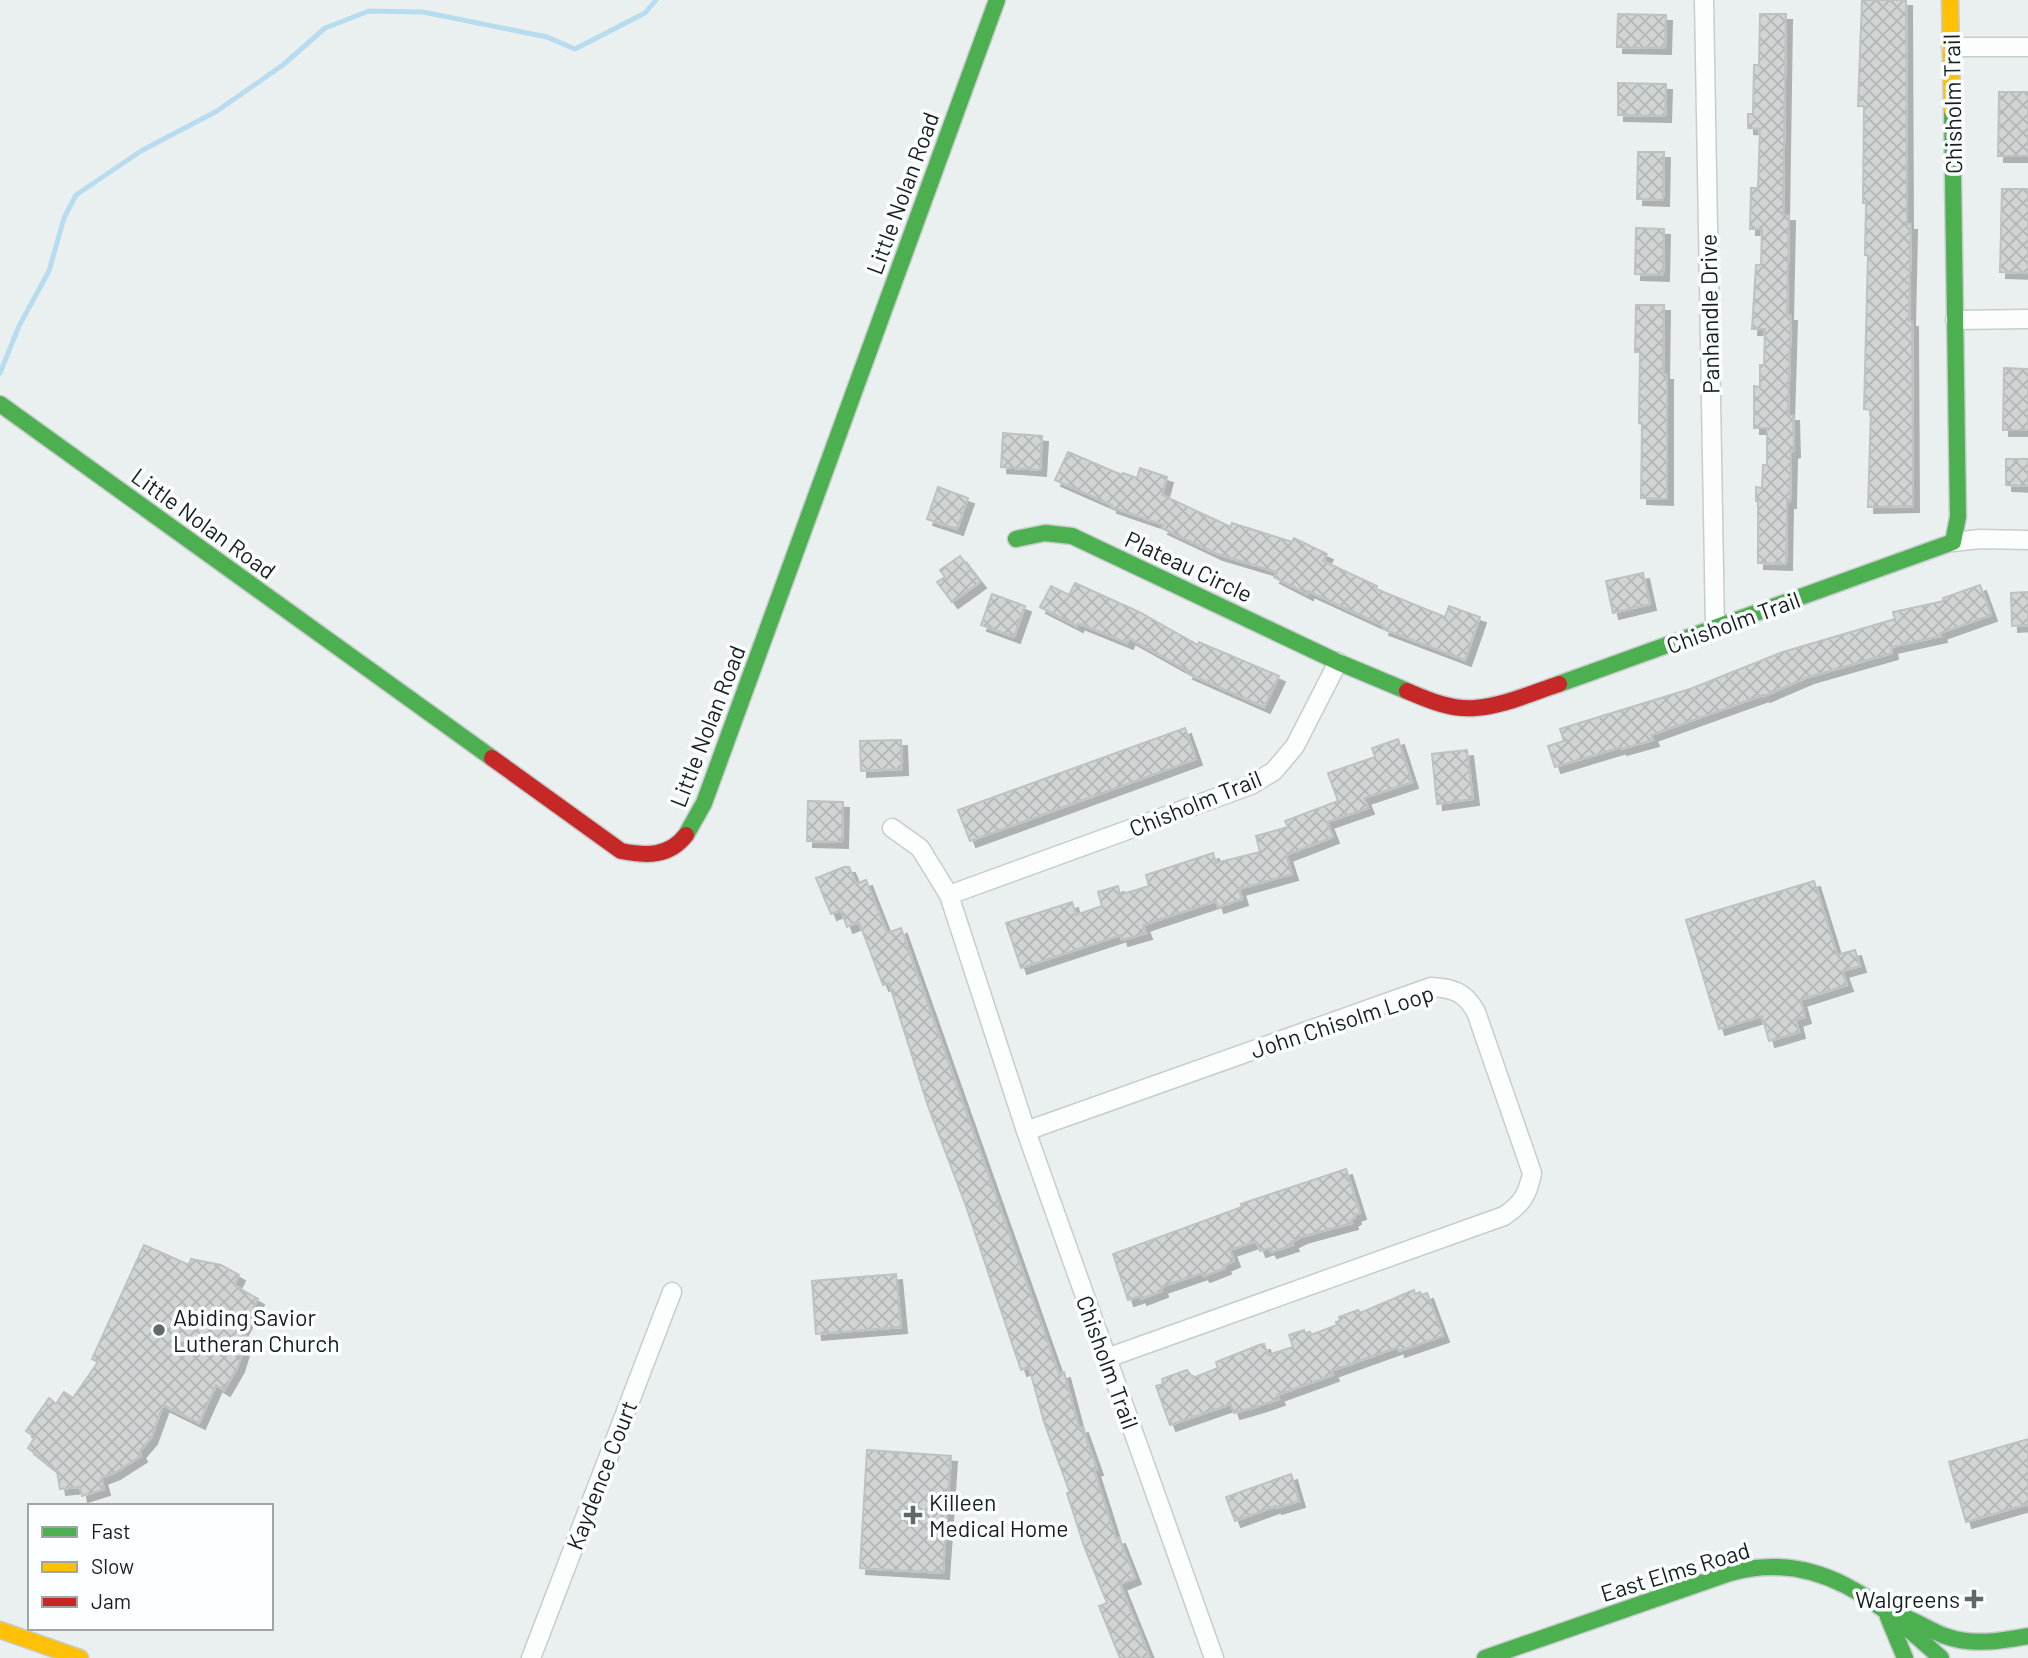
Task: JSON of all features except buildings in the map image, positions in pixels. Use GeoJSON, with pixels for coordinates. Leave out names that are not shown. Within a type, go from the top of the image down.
{"type":"FeatureCollection","features":[{"type":"Feature","properties":{"kind":"street","name":"Little Nolan Road"},"geometry":{"type":"LineString","coordinates":[[0,404],[621,851],[636,855],[666,853],[682,843],[693,828],[704,803],[997,0]]}},
{"type":"Feature","properties":{"kind":"street","name":"Panhandle Drive"},"geometry":{"type":"LineString","coordinates":[[1703,0],[1715,628]]}},
{"type":"Feature","properties":{"kind":"street","name":"Chisholm Trail"},"geometry":{"type":"LineString","coordinates":[[1213,1658],[1026,1131],[949,895],[1251,785],[1273,771],[1295,746],[1338,662],[1435,703],[1474,708],[1521,697],[1953,542],[1958,517],[1950,0]]}},
{"type":"Feature","properties":{"kind":"street"},"geometry":{"type":"LineString","coordinates":[[1951,47],[2028,47]]}},
{"type":"Feature","properties":{"kind":"street"},"geometry":{"type":"LineString","coordinates":[[1955,320],[2028,319]]}},
{"type":"Feature","properties":{"kind":"street","name":"Plateau Circle"},"geometry":{"type":"LineString","coordinates":[[1016,540],[1045,533],[1072,536],[1338,662]]}},
{"type":"Feature","properties":{"kind":"street"},"geometry":{"type":"LineString","coordinates":[[1953,542],[1980,539],[2028,540]]}},
{"type":"Feature","properties":{"kind":"street"},"geometry":{"type":"LineString","coordinates":[[892,828],[920,848],[949,895]]}},
{"type":"Feature","properties":{"kind":"street","name":"John Chisolm Loop"},"geometry":{"type":"LineString","coordinates":[[1026,1131],[1431,987],[1453,988],[1469,1000],[1485,1038],[1532,1173],[1526,1198],[1518,1207],[1504,1216],[1107,1358]]}},
{"type":"Feature","properties":{"kind":"street","name":"Kaydence Court"},"geometry":{"type":"LineString","coordinates":[[531,1658],[672,1292]]}},
{"type":"Feature","properties":{"kind":"street","name":"East Elms Road"},"geometry":{"type":"LineString","coordinates":[[1485,1658],[1658,1596],[1750,1568],[1798,1567],[1822,1573],[1844,1585],[1886,1613],[1941,1658]]}},
{"type":"Feature","properties":{"kind":"street"},"geometry":{"type":"LineString","coordinates":[[1886,1613],[1915,1620],[1946,1636],[1968,1641],[2003,1641],[2028,1636]]}},
{"type":"Feature","properties":{"kind":"street"},"geometry":{"type":"LineString","coordinates":[[1886,1613],[1905,1658]]}},
{"type":"Feature","properties":{"kind":"street"},"geometry":{"type":"LineString","coordinates":[[0,1630],[80,1658]]}},
{"type":"Feature","properties":{"kind":"waterway"},"geometry":{"type":"LineString","coordinates":[[0,373],[19,326],[49,271],[64,218],[76,195],[141,151],[217,111],[283,65],[325,28],[369,11],[423,12],[547,37],[575,49],[645,13],[656,0]]}},
{"type":"Feature","properties":{"kind":"traffic: fast"},"geometry":{"type":"LineString","coordinates":[[686,835],[704,803],[997,0]]}},
{"type":"Feature","properties":{"kind":"traffic: fast"},"geometry":{"type":"LineString","coordinates":[[1559,684],[1953,542],[1958,517],[1952,110]]}},
{"type":"Feature","properties":{"kind":"traffic: fast"},"geometry":{"type":"LineString","coordinates":[[0,404],[492,758]]}},
{"type":"Feature","properties":{"kind":"traffic: fast"},"geometry":{"type":"LineString","coordinates":[[1016,539],[1045,533],[1072,536],[1338,662],[1407,691]]}},
{"type":"Feature","properties":{"kind":"traffic: fast"},"geometry":{"type":"LineString","coordinates":[[1485,1658],[1730,1573],[1762,1567],[1792,1568],[1819,1574],[1846,1586],[1895,1618],[1941,1658]]}},
{"type":"Feature","properties":{"kind":"traffic: fast"},"geometry":{"type":"LineString","coordinates":[[1888,1617],[1905,1658]]}},
{"type":"Feature","properties":{"kind":"traffic: fast"},"geometry":{"type":"LineString","coordinates":[[1904,1617],[1945,1636],[1966,1641],[1997,1641],[2028,1636]]}},
{"type":"Feature","properties":{"kind":"traffic: slow"},"geometry":{"type":"LineString","coordinates":[[1950,0],[1952,110]]}},
{"type":"Feature","properties":{"kind":"traffic: slow"},"geometry":{"type":"LineString","coordinates":[[0,1630],[80,1658]]}},
{"type":"Feature","properties":{"kind":"traffic: jam"},"geometry":{"type":"LineString","coordinates":[[1407,691],[1448,706],[1475,708],[1507,702],[1559,684]]}},
{"type":"Feature","properties":{"kind":"traffic: jam"},"geometry":{"type":"LineString","coordinates":[[492,758],[621,851],[639,854],[665,851],[686,835]]}},
{"type":"Feature","properties":{"kind":"place","name":"Abiding Savior Lutheran Church"},"geometry":{"type":"Point","coordinates":[159,1330]}},
{"type":"Feature","properties":{"kind":"place","name":"Killeen Medical Home"},"geometry":{"type":"Point","coordinates":[913,1515]}},
{"type":"Feature","properties":{"kind":"place","name":"Walgreens"},"geometry":{"type":"Point","coordinates":[1974,1599]}}]}
